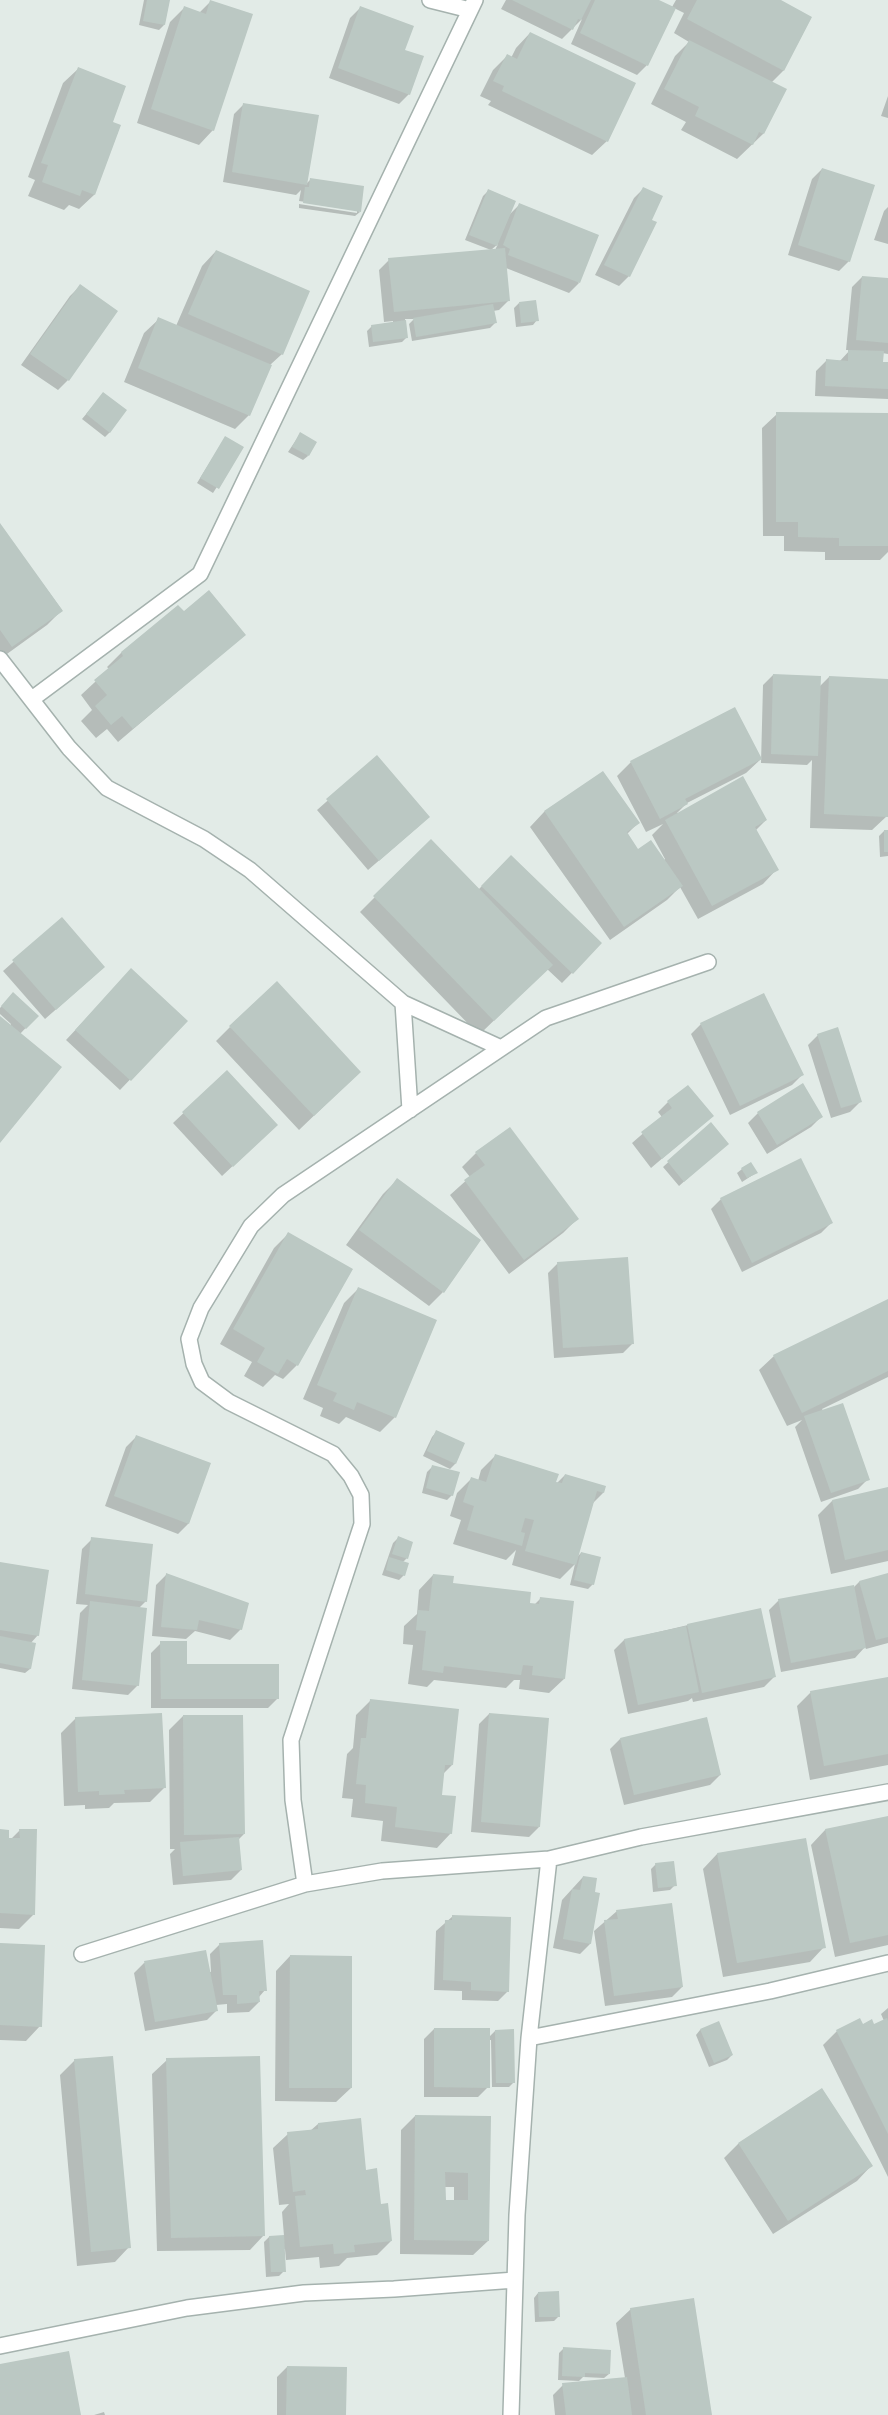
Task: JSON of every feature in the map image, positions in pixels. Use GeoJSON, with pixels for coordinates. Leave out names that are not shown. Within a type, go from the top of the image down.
{"type":"FeatureCollection","features":[{"type":"Feature","properties":{"kind":"street"},"geometry":{"type":"LineString","coordinates":[[32,699],[200,574],[472,5],[430,0]]}},
{"type":"Feature","properties":{"kind":"street"},"geometry":{"type":"LineString","coordinates":[[0,659],[69,748],[107,788],[204,839],[250,870],[403,1003],[501,1048]]}},
{"type":"Feature","properties":{"kind":"street"},"geometry":{"type":"LineString","coordinates":[[305,1884],[293,1800],[291,1740],[362,1524],[361,1495],[351,1476],[333,1454],[229,1402],[202,1382],[194,1364],[189,1339],[201,1308],[251,1226],[283,1195],[546,1018],[708,962]]}},
{"type":"Feature","properties":{"kind":"street"},"geometry":{"type":"LineString","coordinates":[[403,1003],[410,1110]]}},
{"type":"Feature","properties":{"kind":"street"},"geometry":{"type":"LineString","coordinates":[[82,1954],[305,1884],[382,1871],[548,1859],[641,1837],[888,1792]]}},
{"type":"Feature","properties":{"kind":"street"},"geometry":{"type":"LineString","coordinates":[[511,2415],[515,2280],[529,2038],[548,1859]]}},
{"type":"Feature","properties":{"kind":"street"},"geometry":{"type":"LineString","coordinates":[[529,2038],[770,1991],[888,1963]]}},
{"type":"Feature","properties":{"kind":"street"},"geometry":{"type":"LineString","coordinates":[[0,2346],[187,2308],[304,2293],[394,2289],[515,2280]]}},
{"type":"Feature","properties":{"kind":"building"},"geometry":{"type":"Polygon","coordinates":[[[147,0],[170,0],[165,25],[143,21],[147,0]]]}},
{"type":"Feature","properties":{"kind":"building"},"geometry":{"type":"Polygon","coordinates":[[[210,0],[253,14],[214,131],[151,109],[184,6],[206,14],[210,0]]]}},
{"type":"Feature","properties":{"kind":"building"},"geometry":{"type":"Polygon","coordinates":[[[512,0],[591,0],[581,20],[578,19],[573,30],[512,0]]]}},
{"type":"Feature","properties":{"kind":"building"},"geometry":{"type":"Polygon","coordinates":[[[595,0],[659,0],[676,8],[648,66],[580,33],[595,0]]]}},
{"type":"Feature","properties":{"kind":"building"},"geometry":{"type":"Polygon","coordinates":[[[697,0],[781,0],[812,17],[784,71],[687,19],[697,0]]]}},
{"type":"Feature","properties":{"kind":"building"},"geometry":{"type":"Polygon","coordinates":[[[360,6],[414,26],[405,50],[424,56],[410,95],[338,68],[360,6]]]}},
{"type":"Feature","properties":{"kind":"building"},"geometry":{"type":"Polygon","coordinates":[[[530,32],[636,83],[608,142],[502,91],[504,86],[493,81],[507,54],[517,59],[530,32]]]}},
{"type":"Feature","properties":{"kind":"building"},"geometry":{"type":"Polygon","coordinates":[[[689,40],[787,89],[764,134],[759,132],[753,145],[695,116],[699,107],[664,89],[689,40]]]}},
{"type":"Feature","properties":{"kind":"building"},"geometry":{"type":"Polygon","coordinates":[[[78,67],[126,86],[113,122],[121,125],[95,195],[82,190],[80,196],[42,182],[48,165],[41,163],[78,67]]]}},
{"type":"Feature","properties":{"kind":"building"},"geometry":{"type":"Polygon","coordinates":[[[243,103],[319,115],[307,185],[232,172],[243,103]]]}},
{"type":"Feature","properties":{"kind":"building"},"geometry":{"type":"Polygon","coordinates":[[[822,168],[875,185],[850,262],[798,245],[822,168]]]}},
{"type":"Feature","properties":{"kind":"building"},"geometry":{"type":"Polygon","coordinates":[[[310,178],[364,186],[361,212],[303,203],[305,187],[309,187],[310,178]]]}},
{"type":"Feature","properties":{"kind":"building"},"geometry":{"type":"Polygon","coordinates":[[[643,187],[663,196],[652,220],[657,222],[630,277],[604,265],[643,187]]]}},
{"type":"Feature","properties":{"kind":"building"},"geometry":{"type":"Polygon","coordinates":[[[488,189],[516,201],[497,246],[469,235],[488,189]]]}},
{"type":"Feature","properties":{"kind":"building"},"geometry":{"type":"Polygon","coordinates":[[[519,203],[599,235],[580,283],[508,255],[510,249],[503,245],[519,203]]]}},
{"type":"Feature","properties":{"kind":"building"},"geometry":{"type":"Polygon","coordinates":[[[505,248],[510,301],[394,312],[388,258],[505,248]]]}},
{"type":"Feature","properties":{"kind":"building"},"geometry":{"type":"Polygon","coordinates":[[[216,250],[310,291],[283,355],[188,314],[216,250]]]}},
{"type":"Feature","properties":{"kind":"building"},"geometry":{"type":"Polygon","coordinates":[[[862,276],[888,278],[888,343],[856,340],[862,276]]]}},
{"type":"Feature","properties":{"kind":"building"},"geometry":{"type":"Polygon","coordinates":[[[80,284],[118,311],[69,381],[30,354],[80,284]]]}},
{"type":"Feature","properties":{"kind":"building"},"geometry":{"type":"Polygon","coordinates":[[[536,300],[539,321],[521,323],[519,302],[536,300]]]}},
{"type":"Feature","properties":{"kind":"building"},"geometry":{"type":"Polygon","coordinates":[[[493,304],[497,323],[416,337],[413,318],[493,304]]]}},
{"type":"Feature","properties":{"kind":"building"},"geometry":{"type":"Polygon","coordinates":[[[158,317],[272,365],[250,416],[138,368],[158,317]]]}},
{"type":"Feature","properties":{"kind":"building"},"geometry":{"type":"Polygon","coordinates":[[[406,320],[408,338],[373,342],[371,325],[406,320]]]}},
{"type":"Feature","properties":{"kind":"building"},"geometry":{"type":"Polygon","coordinates":[[[848,350],[884,351],[883,362],[888,362],[888,389],[825,386],[826,359],[848,361],[848,350]]]}},
{"type":"Feature","properties":{"kind":"building"},"geometry":{"type":"Polygon","coordinates":[[[103,392],[127,410],[110,433],[86,414],[103,392]]]}},
{"type":"Feature","properties":{"kind":"building"},"geometry":{"type":"Polygon","coordinates":[[[776,412],[888,413],[888,546],[839,546],[839,538],[798,537],[798,522],[776,522],[776,412]]]}},
{"type":"Feature","properties":{"kind":"building"},"geometry":{"type":"Polygon","coordinates":[[[300,432],[317,442],[309,456],[292,447],[300,432]]]}},
{"type":"Feature","properties":{"kind":"building"},"geometry":{"type":"Polygon","coordinates":[[[225,436],[244,447],[219,489],[200,478],[225,436]]]}},
{"type":"Feature","properties":{"kind":"building"},"geometry":{"type":"Polygon","coordinates":[[[0,523],[63,611],[12,647],[0,630],[0,523]]]}},
{"type":"Feature","properties":{"kind":"building"},"geometry":{"type":"Polygon","coordinates":[[[209,590],[246,635],[133,729],[122,716],[111,725],[95,706],[107,695],[94,680],[123,656],[121,652],[178,605],[184,611],[209,590]]]}},
{"type":"Feature","properties":{"kind":"building"},"geometry":{"type":"Polygon","coordinates":[[[773,674],[821,676],[818,756],[771,754],[773,674]]]}},
{"type":"Feature","properties":{"kind":"building"},"geometry":{"type":"Polygon","coordinates":[[[829,676],[888,679],[888,817],[824,814],[829,676]]]}},
{"type":"Feature","properties":{"kind":"building"},"geometry":{"type":"Polygon","coordinates":[[[735,707],[762,759],[685,799],[688,804],[660,819],[630,761],[735,707]]]}},
{"type":"Feature","properties":{"kind":"building"},"geometry":{"type":"Polygon","coordinates":[[[377,755],[430,817],[379,861],[326,799],[377,755]]]}},
{"type":"Feature","properties":{"kind":"building"},"geometry":{"type":"Polygon","coordinates":[[[603,771],[640,823],[627,832],[638,849],[651,840],[683,886],[624,927],[544,811],[603,771]]]}},
{"type":"Feature","properties":{"kind":"building"},"geometry":{"type":"Polygon","coordinates":[[[743,776],[767,820],[755,827],[779,870],[712,906],[665,820],[743,776]]]}},
{"type":"Feature","properties":{"kind":"building"},"geometry":{"type":"Polygon","coordinates":[[[884,830],[888,830],[888,852],[884,852],[884,830]]]}},
{"type":"Feature","properties":{"kind":"building"},"geometry":{"type":"Polygon","coordinates":[[[431,839],[553,965],[494,1021],[373,896],[431,839]]]}},
{"type":"Feature","properties":{"kind":"building"},"geometry":{"type":"Polygon","coordinates":[[[511,855],[602,943],[573,974],[481,886],[511,855]]]}},
{"type":"Feature","properties":{"kind":"building"},"geometry":{"type":"Polygon","coordinates":[[[62,917],[105,967],[56,1010],[12,960],[62,917]]]}},
{"type":"Feature","properties":{"kind":"building"},"geometry":{"type":"Polygon","coordinates":[[[131,968],[188,1021],[131,1081],[75,1030],[131,968]]]}},
{"type":"Feature","properties":{"kind":"building"},"geometry":{"type":"Polygon","coordinates":[[[277,981],[361,1072],[314,1116],[229,1026],[277,981]]]}},
{"type":"Feature","properties":{"kind":"building"},"geometry":{"type":"Polygon","coordinates":[[[13,992],[39,1016],[26,1029],[1,1006],[13,992]]]}},
{"type":"Feature","properties":{"kind":"building"},"geometry":{"type":"Polygon","coordinates":[[[764,993],[804,1075],[740,1106],[700,1023],[764,993]]]}},
{"type":"Feature","properties":{"kind":"building"},"geometry":{"type":"Polygon","coordinates":[[[0,1016],[62,1067],[0,1143],[0,1016]]]}},
{"type":"Feature","properties":{"kind":"building"},"geometry":{"type":"Polygon","coordinates":[[[838,1027],[862,1102],[841,1108],[817,1034],[838,1027]]]}},
{"type":"Feature","properties":{"kind":"building"},"geometry":{"type":"Polygon","coordinates":[[[227,1070],[278,1125],[233,1167],[182,1112],[227,1070]]]}},
{"type":"Feature","properties":{"kind":"building"},"geometry":{"type":"Polygon","coordinates":[[[803,1083],[823,1117],[777,1145],[757,1112],[803,1083]]]}},
{"type":"Feature","properties":{"kind":"building"},"geometry":{"type":"Polygon","coordinates":[[[688,1085],[714,1116],[662,1159],[641,1132],[672,1108],[667,1101],[688,1085]]]}},
{"type":"Feature","properties":{"kind":"building"},"geometry":{"type":"Polygon","coordinates":[[[711,1122],[729,1144],[684,1182],[667,1161],[711,1122]]]}},
{"type":"Feature","properties":{"kind":"building"},"geometry":{"type":"Polygon","coordinates":[[[510,1127],[579,1219],[524,1260],[464,1180],[485,1165],[475,1152],[510,1127]]]}},
{"type":"Feature","properties":{"kind":"building"},"geometry":{"type":"Polygon","coordinates":[[[801,1158],[833,1223],[752,1263],[720,1198],[801,1158]]]}},
{"type":"Feature","properties":{"kind":"building"},"geometry":{"type":"Polygon","coordinates":[[[751,1162],[758,1173],[747,1178],[741,1168],[751,1162]]]}},
{"type":"Feature","properties":{"kind":"building"},"geometry":{"type":"Polygon","coordinates":[[[397,1178],[481,1240],[444,1293],[359,1230],[397,1178]]]}},
{"type":"Feature","properties":{"kind":"building"},"geometry":{"type":"Polygon","coordinates":[[[288,1232],[353,1269],[298,1366],[287,1359],[278,1374],[257,1362],[265,1348],[233,1329],[288,1232]]]}},
{"type":"Feature","properties":{"kind":"building"},"geometry":{"type":"Polygon","coordinates":[[[628,1257],[634,1344],[563,1348],[557,1262],[628,1257]]]}},
{"type":"Feature","properties":{"kind":"building"},"geometry":{"type":"Polygon","coordinates":[[[358,1287],[437,1320],[396,1418],[357,1402],[354,1410],[333,1401],[337,1393],[317,1385],[358,1287]]]}},
{"type":"Feature","properties":{"kind":"building"},"geometry":{"type":"Polygon","coordinates":[[[888,1299],[888,1371],[802,1413],[773,1355],[888,1299]]]}},
{"type":"Feature","properties":{"kind":"building"},"geometry":{"type":"Polygon","coordinates":[[[843,1403],[870,1480],[831,1493],[804,1416],[843,1403]]]}},
{"type":"Feature","properties":{"kind":"building"},"geometry":{"type":"Polygon","coordinates":[[[436,1430],[465,1443],[456,1464],[427,1451],[436,1430]]]}},
{"type":"Feature","properties":{"kind":"building"},"geometry":{"type":"Polygon","coordinates":[[[136,1435],[211,1463],[189,1524],[114,1496],[136,1435]]]}},
{"type":"Feature","properties":{"kind":"building"},"geometry":{"type":"Polygon","coordinates":[[[495,1454],[559,1474],[556,1482],[562,1483],[565,1474],[606,1486],[604,1493],[597,1491],[576,1565],[525,1551],[534,1520],[525,1518],[521,1532],[525,1533],[522,1546],[467,1530],[474,1506],[463,1502],[471,1477],[486,1482],[495,1454]]]}},
{"type":"Feature","properties":{"kind":"building"},"geometry":{"type":"Polygon","coordinates":[[[432,1465],[460,1472],[453,1496],[426,1488],[432,1465]]]}},
{"type":"Feature","properties":{"kind":"building"},"geometry":{"type":"Polygon","coordinates":[[[888,1487],[888,1550],[845,1560],[832,1500],[888,1487]]]}},
{"type":"Feature","properties":{"kind":"building"},"geometry":{"type":"Polygon","coordinates":[[[398,1536],[413,1542],[408,1559],[392,1554],[398,1536]]]}},
{"type":"Feature","properties":{"kind":"building"},"geometry":{"type":"Polygon","coordinates":[[[91,1537],[153,1544],[147,1602],[85,1594],[91,1537]]]}},
{"type":"Feature","properties":{"kind":"building"},"geometry":{"type":"Polygon","coordinates":[[[581,1552],[601,1557],[594,1585],[574,1580],[581,1552]]]}},
{"type":"Feature","properties":{"kind":"building"},"geometry":{"type":"Polygon","coordinates":[[[389,1557],[409,1563],[405,1576],[386,1570],[389,1557]]]}},
{"type":"Feature","properties":{"kind":"building"},"geometry":{"type":"Polygon","coordinates":[[[0,1562],[49,1570],[39,1636],[0,1630],[0,1562]]]}},
{"type":"Feature","properties":{"kind":"building"},"geometry":{"type":"Polygon","coordinates":[[[166,1573],[249,1603],[242,1630],[199,1620],[197,1630],[161,1627],[166,1573]]]}},
{"type":"Feature","properties":{"kind":"building"},"geometry":{"type":"Polygon","coordinates":[[[888,1573],[888,1637],[876,1640],[859,1581],[888,1573]]]}},
{"type":"Feature","properties":{"kind":"building"},"geometry":{"type":"Polygon","coordinates":[[[433,1574],[454,1576],[453,1583],[531,1592],[530,1603],[539,1604],[540,1597],[574,1601],[565,1679],[532,1675],[533,1666],[523,1665],[521,1675],[444,1666],[443,1673],[422,1670],[426,1631],[416,1630],[418,1610],[429,1611],[433,1574]]]}},
{"type":"Feature","properties":{"kind":"building"},"geometry":{"type":"Polygon","coordinates":[[[854,1585],[866,1648],[791,1663],[778,1599],[854,1585]]]}},
{"type":"Feature","properties":{"kind":"building"},"geometry":{"type":"Polygon","coordinates":[[[90,1601],[147,1608],[139,1686],[82,1680],[90,1601]]]}},
{"type":"Feature","properties":{"kind":"building"},"geometry":{"type":"Polygon","coordinates":[[[761,1608],[776,1677],[702,1693],[687,1624],[761,1608]]]}},
{"type":"Feature","properties":{"kind":"building"},"geometry":{"type":"Polygon","coordinates":[[[686,1626],[699,1692],[638,1705],[624,1639],[686,1626]]]}},
{"type":"Feature","properties":{"kind":"building"},"geometry":{"type":"Polygon","coordinates":[[[0,1636],[36,1643],[31,1669],[0,1663],[0,1636]]]}},
{"type":"Feature","properties":{"kind":"building"},"geometry":{"type":"Polygon","coordinates":[[[160,1641],[187,1641],[187,1664],[279,1664],[279,1699],[161,1699],[160,1641]]]}},
{"type":"Feature","properties":{"kind":"building"},"geometry":{"type":"Polygon","coordinates":[[[888,1677],[888,1754],[824,1766],[810,1691],[888,1677]]]}},
{"type":"Feature","properties":{"kind":"building"},"geometry":{"type":"Polygon","coordinates":[[[370,1699],[459,1709],[453,1765],[445,1765],[442,1795],[456,1796],[452,1834],[395,1827],[397,1807],[365,1803],[366,1785],[356,1784],[361,1738],[366,1738],[370,1699]]]}},
{"type":"Feature","properties":{"kind":"building"},"geometry":{"type":"Polygon","coordinates":[[[162,1713],[166,1788],[124,1790],[125,1794],[99,1795],[99,1791],[78,1792],[75,1717],[162,1713]]]}},
{"type":"Feature","properties":{"kind":"building"},"geometry":{"type":"Polygon","coordinates":[[[489,1713],[549,1718],[540,1827],[481,1822],[489,1713]]]}},
{"type":"Feature","properties":{"kind":"building"},"geometry":{"type":"Polygon","coordinates":[[[183,1715],[243,1715],[245,1834],[184,1835],[183,1715]]]}},
{"type":"Feature","properties":{"kind":"building"},"geometry":{"type":"Polygon","coordinates":[[[707,1717],[721,1775],[634,1795],[620,1738],[707,1717]]]}},
{"type":"Feature","properties":{"kind":"building"},"geometry":{"type":"Polygon","coordinates":[[[888,1816],[888,1935],[850,1943],[825,1829],[888,1816]]]}},
{"type":"Feature","properties":{"kind":"building"},"geometry":{"type":"Polygon","coordinates":[[[0,1829],[9,1830],[9,1838],[20,1838],[19,1829],[37,1829],[35,1915],[0,1913],[0,1829]]]}},
{"type":"Feature","properties":{"kind":"building"},"geometry":{"type":"Polygon","coordinates":[[[239,1837],[242,1870],[183,1876],[180,1842],[239,1837]]]}},
{"type":"Feature","properties":{"kind":"building"},"geometry":{"type":"Polygon","coordinates":[[[806,1838],[826,1948],[737,1963],[717,1853],[806,1838]]]}},
{"type":"Feature","properties":{"kind":"building"},"geometry":{"type":"Polygon","coordinates":[[[674,1861],[677,1886],[658,1888],[655,1863],[674,1861]]]}},
{"type":"Feature","properties":{"kind":"building"},"geometry":{"type":"Polygon","coordinates":[[[583,1876],[597,1878],[595,1892],[600,1893],[591,1944],[563,1939],[572,1889],[580,1890],[583,1876]]]}},
{"type":"Feature","properties":{"kind":"building"},"geometry":{"type":"Polygon","coordinates":[[[672,1903],[683,1987],[614,1996],[604,1920],[618,1919],[616,1910],[672,1903]]]}},
{"type":"Feature","properties":{"kind":"building"},"geometry":{"type":"Polygon","coordinates":[[[452,1915],[511,1917],[509,1992],[471,1990],[471,1982],[443,1980],[445,1920],[452,1920],[452,1915]]]}},
{"type":"Feature","properties":{"kind":"building"},"geometry":{"type":"Polygon","coordinates":[[[263,1940],[267,1991],[259,1991],[260,2002],[237,2004],[237,1995],[223,1995],[219,1943],[263,1940]]]}},
{"type":"Feature","properties":{"kind":"building"},"geometry":{"type":"Polygon","coordinates":[[[0,1943],[45,1945],[42,2027],[0,2025],[0,1943]]]}},
{"type":"Feature","properties":{"kind":"building"},"geometry":{"type":"Polygon","coordinates":[[[206,1950],[218,2011],[155,2022],[144,1961],[206,1950]]]}},
{"type":"Feature","properties":{"kind":"building"},"geometry":{"type":"Polygon","coordinates":[[[290,1955],[352,1956],[352,2088],[289,2088],[290,1955]]]}},
{"type":"Feature","properties":{"kind":"building"},"geometry":{"type":"Polygon","coordinates":[[[860,2018],[863,2024],[872,2019],[874,2024],[887,2018],[888,2021],[888,2134],[836,2030],[860,2018]]]}},
{"type":"Feature","properties":{"kind":"building"},"geometry":{"type":"Polygon","coordinates":[[[719,2021],[733,2055],[714,2063],[700,2029],[719,2021]]]}},
{"type":"Feature","properties":{"kind":"building"},"geometry":{"type":"Polygon","coordinates":[[[434,2028],[490,2028],[490,2088],[434,2087],[434,2028]]]}},
{"type":"Feature","properties":{"kind":"building"},"geometry":{"type":"Polygon","coordinates":[[[514,2029],[515,2083],[496,2083],[495,2030],[514,2029]]]}},
{"type":"Feature","properties":{"kind":"building"},"geometry":{"type":"Polygon","coordinates":[[[113,2056],[131,2248],[91,2252],[74,2059],[113,2056]]]}},
{"type":"Feature","properties":{"kind":"building"},"geometry":{"type":"Polygon","coordinates":[[[260,2056],[265,2236],[171,2238],[166,2058],[260,2056]]]}},
{"type":"Feature","properties":{"kind":"building"},"geometry":{"type":"Polygon","coordinates":[[[822,2088],[873,2166],[788,2221],[738,2143],[822,2088]]]}},
{"type":"Feature","properties":{"kind":"building"},"geometry":{"type":"Polygon","coordinates":[[[415,2115],[491,2116],[489,2241],[414,2240],[415,2115]],[[445,2172],[446,2200],[468,2200],[468,2173],[445,2172]]]}},
{"type":"Feature","properties":{"kind":"building"},"geometry":{"type":"Polygon","coordinates":[[[361,2118],[366,2170],[377,2168],[381,2204],[388,2203],[392,2241],[354,2245],[355,2252],[334,2254],[333,2244],[300,2247],[295,2196],[306,2195],[305,2190],[293,2192],[287,2132],[318,2129],[318,2123],[361,2118]]]}},
{"type":"Feature","properties":{"kind":"building"},"geometry":{"type":"Polygon","coordinates":[[[284,2235],[286,2272],[271,2272],[269,2236],[284,2235]]]}},
{"type":"Feature","properties":{"kind":"building"},"geometry":{"type":"Polygon","coordinates":[[[559,2291],[560,2317],[539,2317],[538,2292],[559,2291]]]}},
{"type":"Feature","properties":{"kind":"building"},"geometry":{"type":"Polygon","coordinates":[[[694,2298],[712,2415],[646,2415],[630,2308],[694,2298]]]}},
{"type":"Feature","properties":{"kind":"building"},"geometry":{"type":"Polygon","coordinates":[[[563,2347],[611,2350],[610,2374],[585,2373],[585,2377],[562,2376],[563,2347]]]}},
{"type":"Feature","properties":{"kind":"building"},"geometry":{"type":"Polygon","coordinates":[[[69,2351],[81,2415],[0,2415],[0,2364],[69,2351]]]}},
{"type":"Feature","properties":{"kind":"building"},"geometry":{"type":"Polygon","coordinates":[[[287,2366],[347,2367],[346,2415],[286,2415],[287,2366]]]}},
{"type":"Feature","properties":{"kind":"building"},"geometry":{"type":"Polygon","coordinates":[[[627,2377],[632,2415],[566,2415],[562,2383],[627,2377]]]}}]}
